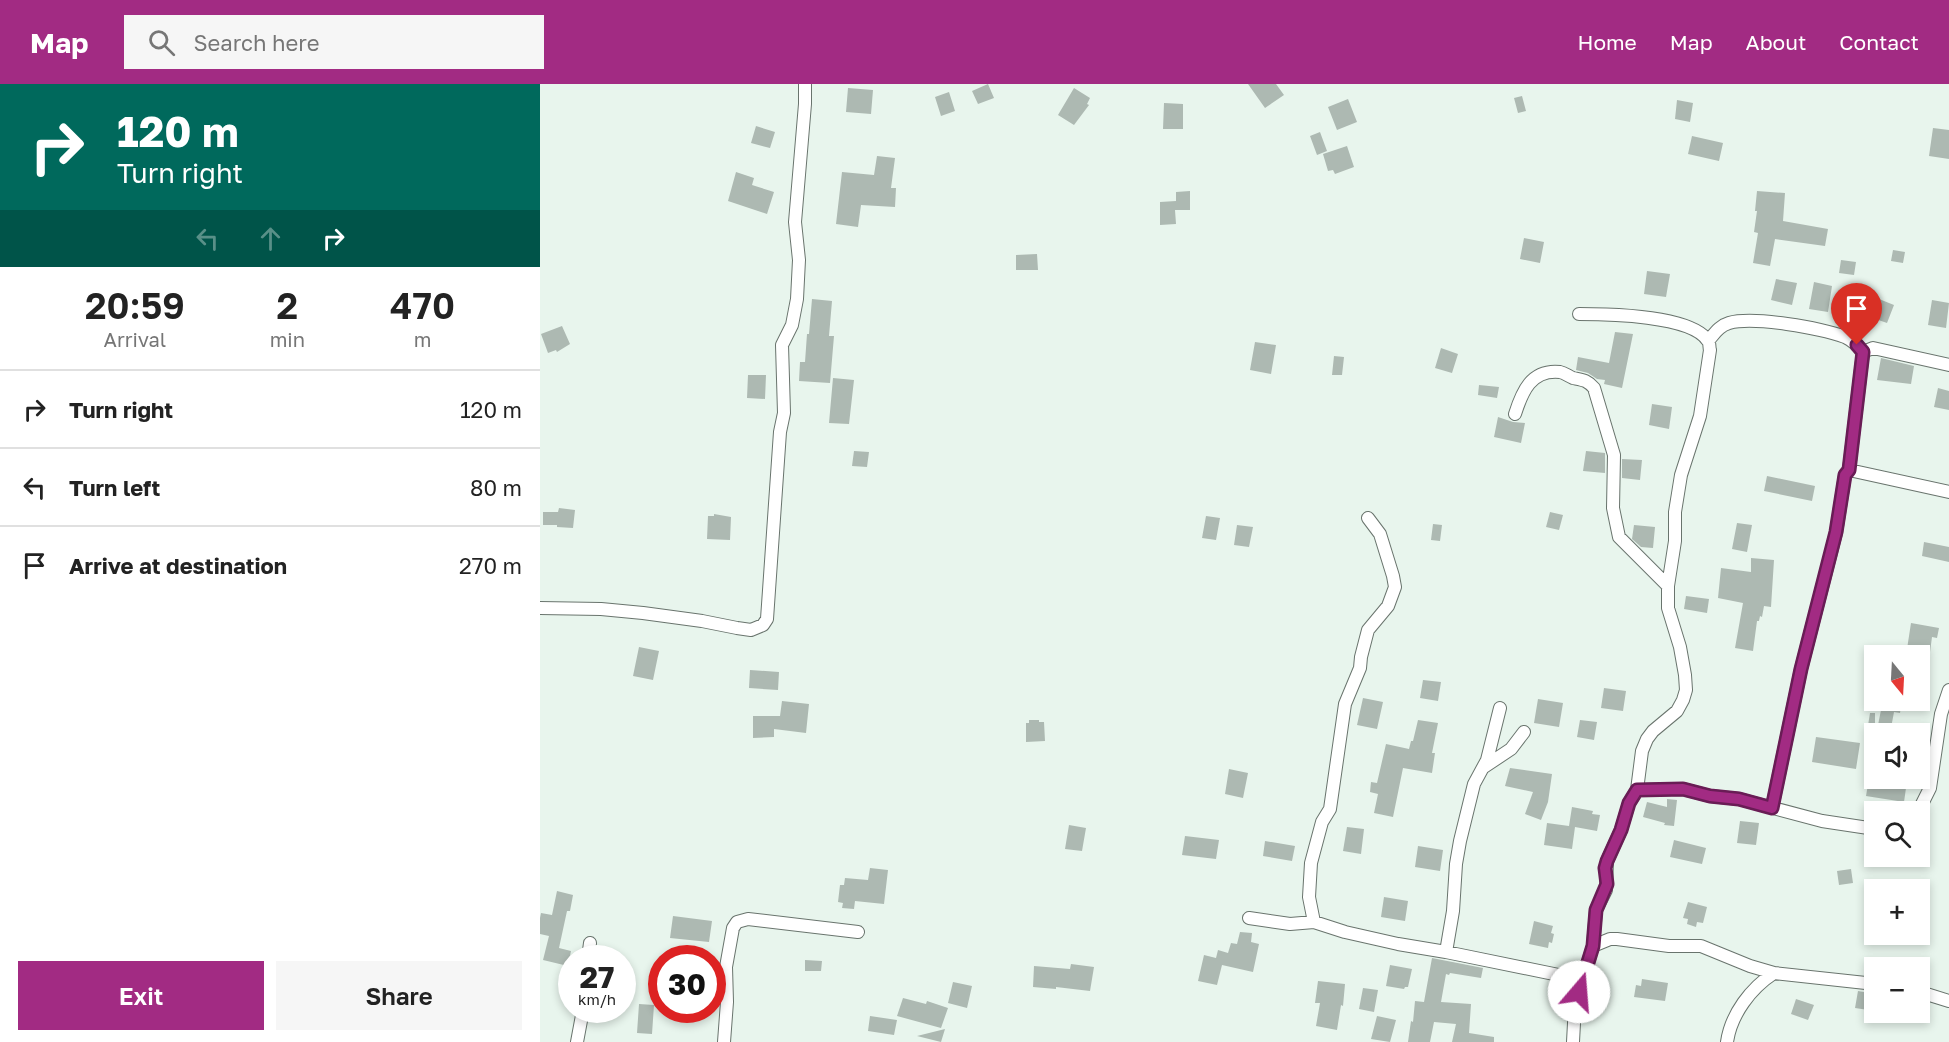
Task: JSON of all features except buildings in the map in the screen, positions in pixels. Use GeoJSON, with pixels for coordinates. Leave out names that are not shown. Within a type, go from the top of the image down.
{"type":"FeatureCollection","features":[{"type":"Feature","properties":{"kind":"street"},"geometry":{"type":"LineString","coordinates":[[540,608],[633,612],[750,630],[763,625],[767,619],[780,432],[784,413],[782,345],[792,325],[797,299],[799,260],[795,222],[805,84]]}},
{"type":"Feature","properties":{"kind":"street"},"geometry":{"type":"LineString","coordinates":[[1573,1042],[1575,1004],[1593,946],[1594,918],[1607,884],[1605,868],[1621,830],[1629,803],[1637,790],[1642,751],[1653,731],[1677,711],[1686,690],[1686,675],[1680,647],[1668,608],[1668,586],[1676,541],[1676,505],[1681,475],[1700,416],[1710,350],[1708,341],[1696,330],[1676,323],[1640,316],[1578,314]]}},
{"type":"Feature","properties":{"kind":"street"},"geometry":{"type":"LineString","coordinates":[[1708,341],[1721,326],[1732,322],[1761,320],[1845,338],[1857,345],[1863,352],[1849,470],[1845,475],[1836,532],[1801,669],[1772,808]]}},
{"type":"Feature","properties":{"kind":"street"},"geometry":{"type":"LineString","coordinates":[[1863,352],[1873,348],[1949,365]]}},
{"type":"Feature","properties":{"kind":"street"},"geometry":{"type":"LineString","coordinates":[[1515,414],[1522,392],[1532,380],[1541,375],[1563,373],[1589,382],[1594,388],[1614,455],[1613,508],[1619,537],[1668,586]]}},
{"type":"Feature","properties":{"kind":"street"},"geometry":{"type":"LineString","coordinates":[[1849,470],[1949,492]]}},
{"type":"Feature","properties":{"kind":"street"},"geometry":{"type":"LineString","coordinates":[[1314,922],[1309,897],[1311,863],[1322,822],[1330,809],[1346,704],[1360,668],[1368,630],[1388,606],[1395,587],[1380,534],[1368,518]]}},
{"type":"Feature","properties":{"kind":"street"},"geometry":{"type":"LineString","coordinates":[[1924,801],[1930,788],[1941,714],[1949,690]]}},
{"type":"Feature","properties":{"kind":"street"},"geometry":{"type":"LineString","coordinates":[[1446,951],[1453,911],[1460,841],[1474,784],[1484,767],[1500,708]]}},
{"type":"Feature","properties":{"kind":"street"},"geometry":{"type":"LineString","coordinates":[[1484,767],[1511,749],[1524,732]]}},
{"type":"Feature","properties":{"kind":"street"},"geometry":{"type":"LineString","coordinates":[[1637,790],[1683,789],[1710,796],[1739,799],[1822,821],[1864,827]]}},
{"type":"Feature","properties":{"kind":"street"},"geometry":{"type":"LineString","coordinates":[[1249,918],[1290,924],[1314,922],[1345,932],[1398,944],[1446,951],[1582,980]]}},
{"type":"Feature","properties":{"kind":"street"},"geometry":{"type":"LineString","coordinates":[[724,1042],[727,1002],[726,967],[733,927],[737,922],[748,919],[858,932]]}},
{"type":"Feature","properties":{"kind":"street"},"geometry":{"type":"LineString","coordinates":[[1593,946],[1610,939],[1669,946],[1701,946],[1774,973],[1864,983]]}},
{"type":"Feature","properties":{"kind":"street"},"geometry":{"type":"LineString","coordinates":[[1727,1042],[1743,1003],[1774,973]]}},
{"type":"Feature","properties":{"kind":"street"},"geometry":{"type":"LineString","coordinates":[[1930,995],[1949,1000]]}},
{"type":"Feature","properties":{"kind":"street"},"geometry":{"type":"LineString","coordinates":[[577,1042],[581,1023]]}},
{"type":"Feature","properties":{"kind":"route"},"geometry":{"type":"LineString","coordinates":[[1579,992],[1593,946],[1596,910],[1606,890],[1607,861],[1621,830],[1629,803],[1637,790],[1683,789],[1710,796],[1739,799],[1772,808],[1801,669],[1836,532],[1845,475],[1849,470],[1863,352],[1857,345]]}}]}
